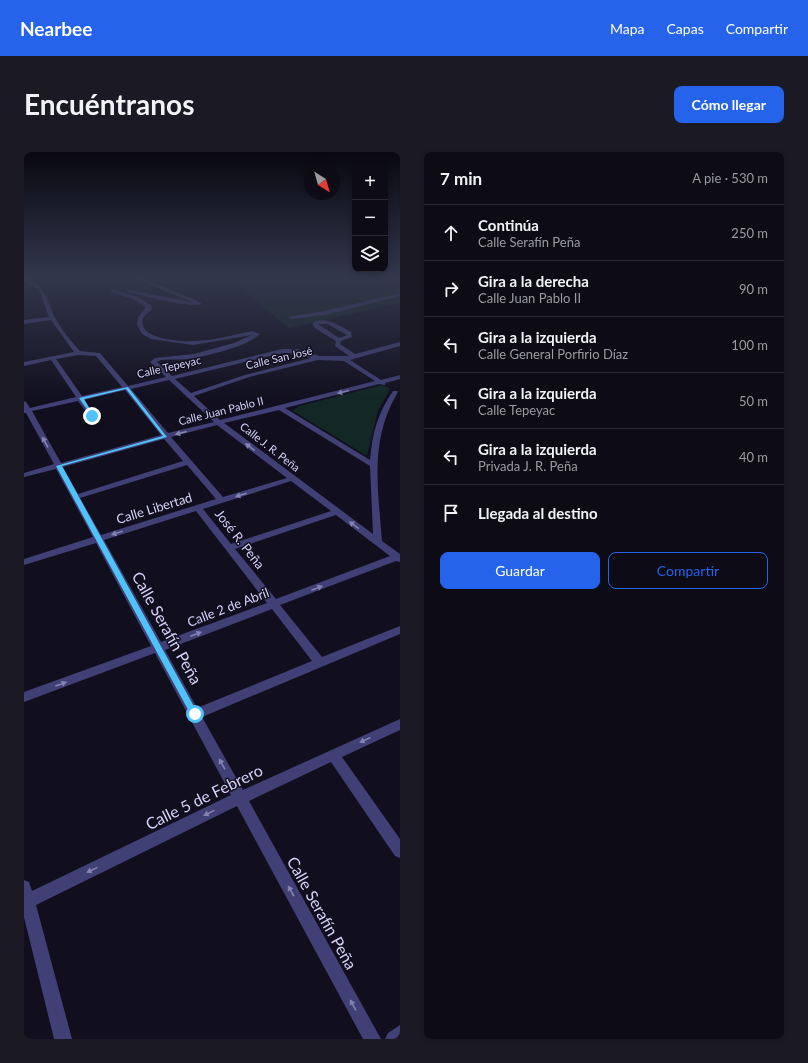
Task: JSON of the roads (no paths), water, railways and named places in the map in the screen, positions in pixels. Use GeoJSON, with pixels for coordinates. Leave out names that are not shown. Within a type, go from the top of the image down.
{"type":"FeatureCollection","features":[{"type":"Feature","properties":{"kind":"street"},"geometry":{"type":"LineString","coordinates":[[24,322],[42,319]]}},
{"type":"Feature","properties":{"kind":"street"},"geometry":{"type":"LineString","coordinates":[[53,319],[78,353]]}},
{"type":"Feature","properties":{"kind":"street","name":"Calle J. R. Peña"},"geometry":{"type":"LineString","coordinates":[[141,319],[140,324],[142,330],[150,336],[193,343],[252,333],[258,334],[237,343],[195,355],[153,360],[219,423],[291,479],[398,558]]}},
{"type":"Feature","properties":{"kind":"street"},"geometry":{"type":"LineString","coordinates":[[339,340],[317,327],[315,324],[328,322],[350,335],[336,343],[338,348],[353,356]]}},
{"type":"Feature","properties":{"kind":"street","name":"Calle San José"},"geometry":{"type":"LineString","coordinates":[[189,396],[247,376],[318,358],[344,359],[400,344]]}},
{"type":"Feature","properties":{"kind":"street"},"geometry":{"type":"LineString","coordinates":[[392,346],[400,352]]}},
{"type":"Feature","properties":{"kind":"street","name":"Calle Tepeyac"},"geometry":{"type":"LineString","coordinates":[[25,408],[127,388],[282,351],[297,351],[318,358]]}},
{"type":"Feature","properties":{"kind":"street"},"geometry":{"type":"LineString","coordinates":[[24,364],[78,353],[98,354],[222,501]]}},
{"type":"Feature","properties":{"kind":"street"},"geometry":{"type":"LineString","coordinates":[[52,358],[92,416]]}},
{"type":"Feature","properties":{"kind":"street"},"geometry":{"type":"LineString","coordinates":[[344,359],[398,393],[388,402],[381,419],[373,465],[378,542]]}},
{"type":"Feature","properties":{"kind":"street","name":"Calle Juan Pablo II"},"geometry":{"type":"LineString","coordinates":[[24,475],[166,436],[400,377]]}},
{"type":"Feature","properties":{"kind":"street","name":"Calle Serafín Peña"},"geometry":{"type":"LineString","coordinates":[[25,408],[59,466],[372,1039]]}},
{"type":"Feature","properties":{"kind":"street"},"geometry":{"type":"LineString","coordinates":[[279,408],[373,465]]}},
{"type":"Feature","properties":{"kind":"street"},"geometry":{"type":"LineString","coordinates":[[76,497],[188,462]]}},
{"type":"Feature","properties":{"kind":"street","name":"Calle Libertad"},"geometry":{"type":"LineString","coordinates":[[24,562],[291,479]]}},
{"type":"Feature","properties":{"kind":"street","name":"José R. Peña"},"geometry":{"type":"LineString","coordinates":[[198,508],[320,663]]}},
{"type":"Feature","properties":{"kind":"street"},"geometry":{"type":"LineString","coordinates":[[229,548],[337,512]]}},
{"type":"Feature","properties":{"kind":"street","name":"Calle 2 de Abril"},"geometry":{"type":"LineString","coordinates":[[24,697],[398,558]]}},
{"type":"Feature","properties":{"kind":"street"},"geometry":{"type":"LineString","coordinates":[[195,714],[400,630]]}},
{"type":"Feature","properties":{"kind":"street","name":"Calle 5 de Febrero"},"geometry":{"type":"LineString","coordinates":[[25,897],[400,724]]}},
{"type":"Feature","properties":{"kind":"street"},"geometry":{"type":"LineString","coordinates":[[333,755],[400,851]]}},
{"type":"Feature","properties":{"kind":"street"},"geometry":{"type":"LineString","coordinates":[[25,897],[63,1039]]}},
{"type":"Feature","properties":{"kind":"street"},"geometry":{"type":"LineString","coordinates":[[394,1039],[400,1034]]}}]}
